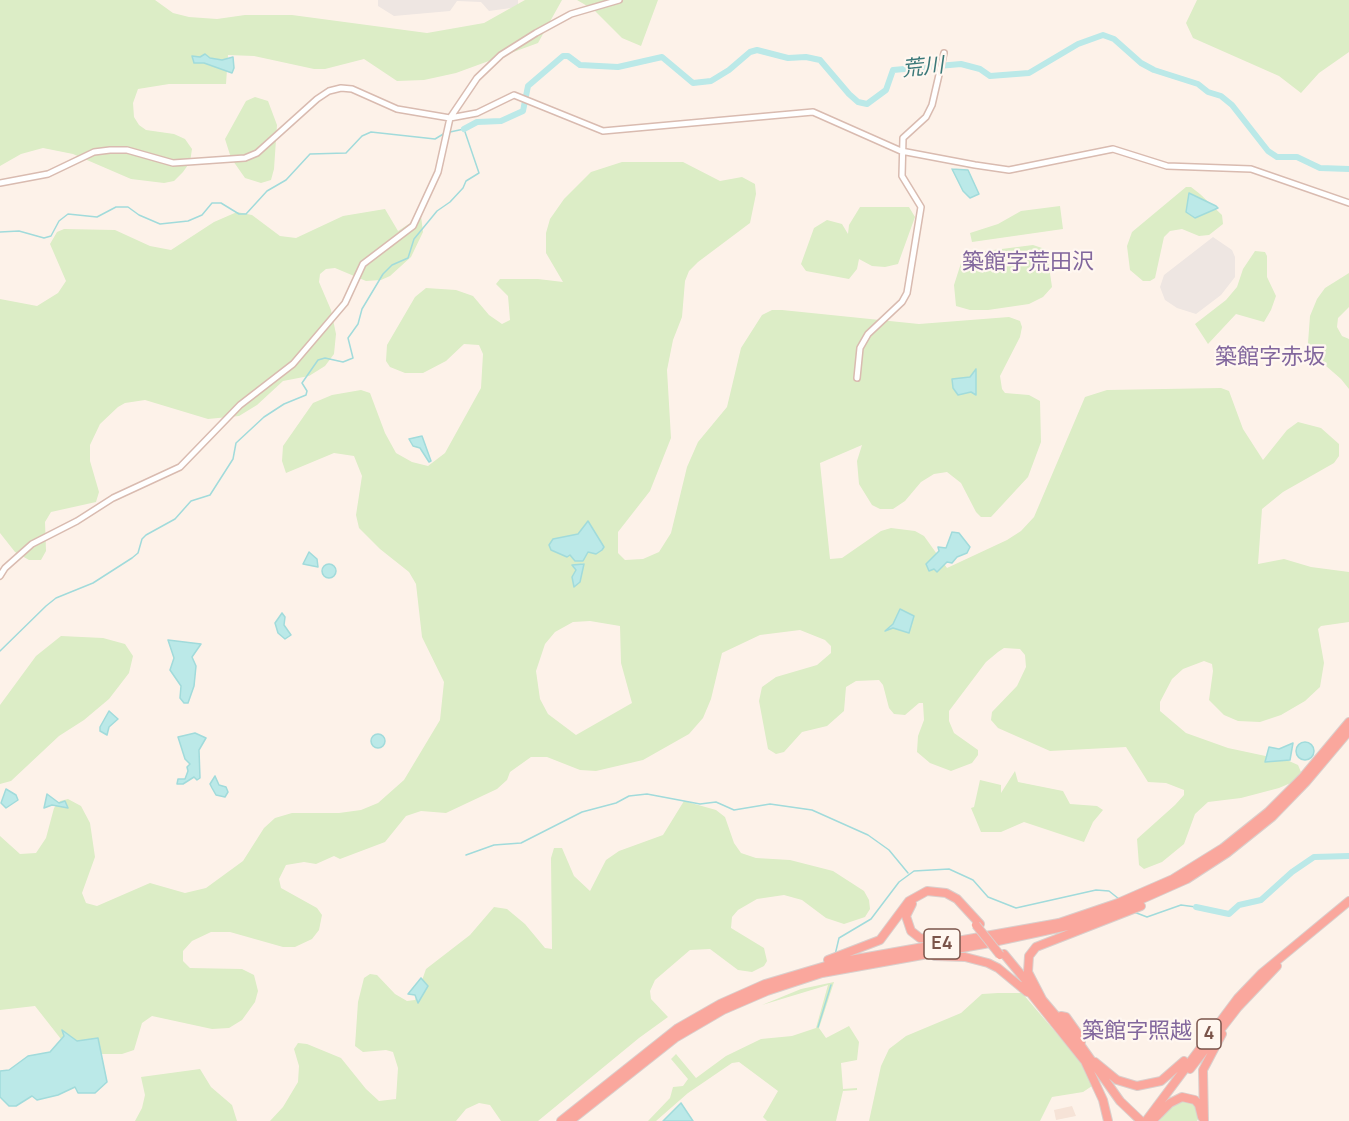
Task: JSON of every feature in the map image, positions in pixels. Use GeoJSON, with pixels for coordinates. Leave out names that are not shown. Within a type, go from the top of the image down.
{"type":"FeatureCollection","features":[{"type":"Feature","properties":{"kind":"highway","name":"E4"},"geometry":{"type":"LineString","coordinates":[[570,1121],[645,1060],[723,1010],[798,980],[888,960],[1032,935],[1140,901],[1248,829],[1295,786],[1349,722]]}},
{"type":"Feature","properties":{"kind":"highway"},"geometry":{"type":"LineString","coordinates":[[1042,1003],[1028,972],[1029,956],[1036,948],[1140,901],[1208,866],[1272,817],[1306,782],[1349,731]]}},
{"type":"Feature","properties":{"kind":"highway"},"geometry":{"type":"LineString","coordinates":[[765,984],[880,940],[909,901],[927,891],[946,893],[957,898],[1042,1003],[1056,1025],[1108,1074],[1126,1084],[1137,1086],[1161,1081],[1182,1064],[1224,1011],[1238,998]]}},
{"type":"Feature","properties":{"kind":"highway"},"geometry":{"type":"LineString","coordinates":[[960,940],[929,940],[915,935],[907,921],[910,907],[924,896],[943,896],[957,904],[978,925]]}},
{"type":"Feature","properties":{"kind":"highway","name":"4"},"geometry":{"type":"LineString","coordinates":[[1152,1121],[1238,1007],[1284,958],[1349,901]]}},
{"type":"Feature","properties":{"kind":"highway","name":"E4"},"geometry":{"type":"LineString","coordinates":[[561,1121],[678,1028],[720,1004],[765,984],[840,962],[1123,908]]}},
{"type":"Feature","properties":{"kind":"highway"},"geometry":{"type":"LineString","coordinates":[[888,960],[947,956],[976,959],[998,968],[1058,1015],[1117,1103],[1137,1120]]}},
{"type":"Feature","properties":{"kind":"highway","name":"4"},"geometry":{"type":"LineString","coordinates":[[1146,1121],[1238,998],[1262,973],[1284,958]]}},
{"type":"Feature","properties":{"kind":"highway"},"geometry":{"type":"LineString","coordinates":[[1202,1121],[1203,1070],[1207,1058],[1238,1007]]}},
{"type":"Feature","properties":{"kind":"highway"},"geometry":{"type":"LineString","coordinates":[[1083,1051],[1103,1100],[1108,1121]]}},
{"type":"Feature","properties":{"kind":"highway"},"geometry":{"type":"LineString","coordinates":[[1152,1121],[1170,1103],[1188,1097],[1199,1104],[1202,1121]]}},
{"type":"Feature","properties":{"kind":"street"},"geometry":{"type":"LineString","coordinates":[[0,576],[5,568],[32,544],[77,521],[113,498],[180,467],[240,405],[293,364],[330,324],[345,303],[363,264],[413,226],[438,172],[450,118],[477,78],[501,55],[571,14],[619,0]]}},
{"type":"Feature","properties":{"kind":"street"},"geometry":{"type":"LineString","coordinates":[[857,378],[857,363],[864,341],[902,302],[908,287],[921,207],[902,176],[903,138],[926,117],[944,53]]}},
{"type":"Feature","properties":{"kind":"street"},"geometry":{"type":"LineString","coordinates":[[0,183],[48,174],[94,152],[110,150],[127,150],[173,163],[245,158],[257,153],[317,99],[329,91],[341,88],[352,89],[397,109],[450,118],[477,113],[514,95],[603,131],[813,112],[901,151],[1009,170],[1103,149],[1113,149],[1167,166],[1251,169],[1349,203]]}},
{"type":"Feature","properties":{"kind":"shaded area"},"geometry":{"type":"Polygon","coordinates":[[[378,0],[518,0],[518,7],[489,11],[481,2],[457,1],[450,11],[394,16],[378,6],[378,0]]]}},
{"type":"Feature","properties":{"kind":"shaded area"},"geometry":{"type":"Polygon","coordinates":[[[1213,237],[1232,250],[1235,257],[1235,277],[1221,295],[1196,314],[1177,308],[1165,300],[1160,287],[1164,275],[1213,237]]]}},
{"type":"Feature","properties":{"kind":"shaded area"},"geometry":{"type":"Polygon","coordinates":[[[1072,1106],[1076,1116],[1056,1120],[1054,1110],[1072,1106]]]}},
{"type":"Feature","properties":{"kind":"green space"},"geometry":{"type":"Polygon","coordinates":[[[0,0],[155,0],[173,13],[189,17],[217,19],[245,15],[292,15],[427,33],[484,23],[525,0],[562,0],[538,43],[456,73],[424,80],[397,81],[364,59],[325,69],[314,69],[254,56],[228,55],[226,84],[169,84],[138,89],[133,103],[134,117],[139,125],[146,130],[174,134],[185,139],[192,149],[190,162],[183,172],[174,181],[164,183],[131,179],[73,154],[43,148],[21,154],[0,166],[0,0]]]}},
{"type":"Feature","properties":{"kind":"green space"},"geometry":{"type":"Polygon","coordinates":[[[577,0],[658,0],[641,46],[622,38],[594,10],[577,0]]]}},
{"type":"Feature","properties":{"kind":"green space"},"geometry":{"type":"Polygon","coordinates":[[[1197,0],[1349,0],[1349,52],[1319,73],[1301,93],[1279,76],[1193,38],[1186,23],[1197,0]]]}},
{"type":"Feature","properties":{"kind":"green space"},"geometry":{"type":"Polygon","coordinates":[[[255,97],[268,101],[277,125],[271,180],[261,183],[245,178],[231,158],[225,139],[246,101],[255,97]]]}},
{"type":"Feature","properties":{"kind":"green space"},"geometry":{"type":"Polygon","coordinates":[[[622,162],[683,162],[720,181],[742,177],[755,184],[756,194],[750,223],[698,262],[689,271],[685,281],[682,317],[673,340],[667,370],[671,438],[650,491],[618,532],[618,553],[625,560],[643,559],[659,552],[671,533],[687,467],[698,442],[727,407],[741,348],[762,315],[772,310],[919,324],[1009,317],[1020,321],[1022,327],[1020,337],[1000,376],[1002,389],[1005,393],[1029,395],[1040,401],[1041,442],[1028,477],[991,517],[981,517],[976,512],[961,483],[947,472],[934,474],[921,482],[905,501],[893,509],[880,509],[872,505],[859,484],[857,461],[862,445],[820,463],[830,559],[842,558],[881,531],[891,528],[915,531],[924,536],[947,568],[1007,540],[1021,531],[1034,517],[1085,397],[1107,390],[1221,388],[1229,391],[1243,429],[1263,460],[1287,430],[1298,422],[1321,428],[1339,444],[1339,456],[1334,463],[1283,492],[1262,509],[1258,564],[1284,559],[1311,567],[1349,572],[1349,622],[1321,626],[1318,629],[1324,663],[1320,687],[1305,701],[1281,715],[1260,722],[1238,721],[1224,715],[1209,700],[1213,671],[1212,664],[1204,661],[1183,669],[1172,679],[1160,702],[1160,711],[1186,733],[1228,748],[1289,761],[1298,765],[1301,772],[1293,782],[1279,788],[1241,798],[1208,802],[1195,814],[1184,844],[1162,862],[1144,869],[1139,865],[1137,839],[1175,805],[1184,795],[1184,790],[1166,783],[1148,782],[1126,747],[1050,751],[998,728],[991,720],[992,712],[1017,686],[1026,667],[1025,655],[1020,649],[1004,648],[986,662],[949,711],[949,721],[954,733],[978,750],[978,755],[972,763],[951,771],[930,763],[917,752],[918,736],[924,720],[923,703],[919,703],[905,715],[894,714],[889,708],[883,685],[879,680],[856,681],[846,687],[844,711],[827,726],[802,732],[784,752],[776,754],[768,749],[759,701],[762,687],[776,677],[817,665],[831,653],[831,646],[825,640],[800,630],[760,635],[722,653],[711,699],[703,718],[689,734],[643,760],[596,771],[580,770],[547,757],[531,757],[510,772],[507,780],[497,789],[446,813],[421,811],[406,816],[385,842],[340,859],[334,856],[316,864],[304,862],[286,865],[279,879],[281,888],[317,908],[322,915],[319,930],[312,939],[295,947],[283,947],[230,932],[211,932],[192,941],[183,951],[183,961],[190,968],[242,969],[254,975],[258,991],[255,1002],[242,1020],[229,1028],[212,1029],[152,1016],[142,1023],[134,1050],[122,1054],[97,1054],[68,1048],[35,1006],[0,1010],[0,836],[20,854],[36,853],[46,838],[54,808],[60,801],[68,799],[81,806],[90,823],[95,857],[82,893],[86,903],[97,906],[150,883],[185,893],[206,888],[243,861],[264,828],[275,818],[292,813],[339,813],[361,810],[378,803],[404,780],[440,720],[444,682],[422,637],[416,584],[409,572],[380,549],[359,528],[356,515],[362,476],[354,456],[334,453],[286,473],[282,461],[283,446],[313,403],[332,395],[361,390],[370,393],[385,433],[396,453],[412,462],[428,466],[445,453],[481,388],[483,354],[479,345],[464,344],[446,361],[423,373],[405,373],[390,367],[386,361],[387,345],[415,297],[426,288],[456,290],[473,296],[489,315],[502,324],[510,320],[508,296],[496,284],[500,279],[538,279],[563,282],[546,253],[546,233],[550,219],[564,199],[591,172],[622,162]],[[590,621],[573,622],[555,632],[545,644],[536,671],[540,699],[548,714],[576,735],[632,703],[621,663],[620,626],[590,621]]]}},
{"type":"Feature","properties":{"kind":"green space"},"geometry":{"type":"Polygon","coordinates":[[[1186,187],[1191,187],[1200,194],[1222,215],[1223,224],[1209,235],[1199,236],[1182,229],[1170,231],[1164,237],[1155,278],[1143,281],[1130,270],[1127,246],[1132,232],[1186,187]]]}},
{"type":"Feature","properties":{"kind":"green space"},"geometry":{"type":"Polygon","coordinates":[[[1060,206],[1063,229],[972,242],[970,233],[998,224],[1021,211],[1060,206]]]}},
{"type":"Feature","properties":{"kind":"green space"},"geometry":{"type":"Polygon","coordinates":[[[860,207],[909,207],[915,217],[898,264],[885,267],[872,266],[859,259],[857,269],[849,279],[806,271],[801,264],[814,228],[827,220],[842,224],[848,234],[849,225],[860,207]]]}},
{"type":"Feature","properties":{"kind":"green space"},"geometry":{"type":"Polygon","coordinates":[[[385,209],[398,231],[421,216],[423,232],[411,257],[390,276],[381,280],[366,281],[335,268],[326,269],[320,274],[319,282],[331,310],[336,334],[334,354],[325,366],[309,376],[283,381],[257,405],[239,416],[208,419],[145,400],[125,403],[118,407],[100,424],[90,445],[90,461],[99,492],[96,502],[51,512],[45,522],[46,551],[41,560],[29,560],[15,552],[0,533],[0,299],[37,306],[58,293],[66,281],[50,244],[57,232],[64,229],[115,230],[150,246],[171,250],[214,222],[237,212],[252,215],[280,236],[296,238],[343,216],[385,209]]]}},
{"type":"Feature","properties":{"kind":"green space"},"geometry":{"type":"Polygon","coordinates":[[[1033,245],[1045,249],[1048,260],[1052,287],[1043,297],[1029,304],[988,310],[970,310],[956,306],[954,285],[962,260],[978,252],[1033,245]]]}},
{"type":"Feature","properties":{"kind":"green space"},"geometry":{"type":"Polygon","coordinates":[[[1255,251],[1265,252],[1267,256],[1267,277],[1276,296],[1271,310],[1264,322],[1236,314],[1208,344],[1195,324],[1226,300],[1237,287],[1243,269],[1255,251]]]}},
{"type":"Feature","properties":{"kind":"green space"},"geometry":{"type":"Polygon","coordinates":[[[1349,273],[1349,307],[1338,318],[1337,327],[1342,336],[1349,339],[1349,389],[1310,352],[1308,343],[1310,316],[1317,299],[1325,288],[1349,273]]]}},
{"type":"Feature","properties":{"kind":"green space"},"geometry":{"type":"Polygon","coordinates":[[[61,636],[103,638],[125,644],[133,656],[129,673],[109,699],[84,720],[59,736],[11,781],[0,784],[0,705],[36,656],[61,636]]]}},
{"type":"Feature","properties":{"kind":"green space"},"geometry":{"type":"Polygon","coordinates":[[[1015,771],[1018,782],[1063,791],[1070,804],[1097,806],[1103,810],[1093,822],[1084,842],[1024,822],[1001,832],[981,832],[971,808],[974,807],[980,780],[1001,785],[1001,793],[1015,771]]]}},
{"type":"Feature","properties":{"kind":"green space"},"geometry":{"type":"Polygon","coordinates":[[[684,801],[716,810],[725,817],[734,843],[741,853],[756,858],[790,860],[833,871],[864,891],[869,900],[870,909],[865,917],[844,924],[826,918],[802,900],[784,895],[757,899],[738,910],[732,917],[731,928],[764,948],[767,961],[764,966],[752,972],[738,970],[710,949],[690,950],[655,980],[650,991],[651,999],[668,1017],[538,1121],[501,1121],[490,1105],[479,1103],[466,1109],[456,1121],[270,1121],[283,1107],[298,1082],[299,1066],[294,1049],[298,1043],[307,1044],[341,1058],[379,1101],[396,1099],[398,1068],[393,1052],[386,1050],[363,1052],[355,1046],[358,1002],[364,978],[370,974],[377,975],[395,994],[407,1001],[415,1000],[426,969],[470,935],[494,907],[507,909],[525,924],[545,948],[552,949],[551,858],[554,848],[562,848],[574,876],[590,891],[606,860],[619,851],[663,835],[684,801]]]}},
{"type":"Feature","properties":{"kind":"green space"},"geometry":{"type":"Polygon","coordinates":[[[834,982],[819,1028],[826,1038],[849,1026],[859,1042],[857,1060],[841,1063],[843,1089],[857,1088],[857,1090],[843,1091],[836,1121],[767,1121],[763,1117],[778,1091],[739,1062],[732,1063],[688,1093],[656,1121],[648,1121],[670,1098],[673,1087],[683,1086],[688,1079],[671,1059],[676,1054],[696,1078],[726,1056],[761,1039],[792,1036],[816,1028],[828,985],[762,1005],[801,989],[834,982]]]}},
{"type":"Feature","properties":{"kind":"green space"},"geometry":{"type":"Polygon","coordinates":[[[1022,993],[1071,1050],[1091,1066],[1096,1079],[1092,1086],[1083,1092],[1052,1097],[1040,1121],[869,1121],[881,1066],[889,1049],[906,1036],[961,1013],[982,994],[1022,993]]]}},
{"type":"Feature","properties":{"kind":"green space"},"geometry":{"type":"Polygon","coordinates":[[[200,1069],[211,1087],[232,1105],[237,1121],[135,1121],[142,1108],[145,1095],[141,1077],[200,1069]]]}},
{"type":"Feature","properties":{"kind":"green space"},"geometry":{"type":"Polygon","coordinates":[[[1180,1100],[1194,1101],[1199,1117],[1197,1121],[1159,1121],[1174,1103],[1180,1100]]]}},
{"type":"Feature","properties":{"kind":"water"},"geometry":{"type":"Polygon","coordinates":[[[205,54],[210,58],[222,60],[233,57],[232,73],[204,63],[194,63],[192,56],[200,57],[205,54]]]}},
{"type":"Feature","properties":{"kind":"water"},"geometry":{"type":"Polygon","coordinates":[[[952,169],[968,170],[979,194],[970,198],[963,191],[952,169]]]}},
{"type":"Feature","properties":{"kind":"water"},"geometry":{"type":"Polygon","coordinates":[[[1189,193],[1218,208],[1195,218],[1186,212],[1189,193]]]}},
{"type":"Feature","properties":{"kind":"water"},"geometry":{"type":"Polygon","coordinates":[[[976,369],[976,395],[971,392],[958,395],[953,388],[952,379],[970,377],[976,369]]]}},
{"type":"Feature","properties":{"kind":"water"},"geometry":{"type":"Polygon","coordinates":[[[422,436],[431,461],[429,462],[420,448],[413,446],[409,439],[422,436]]]}},
{"type":"Feature","properties":{"kind":"water"},"geometry":{"type":"Polygon","coordinates":[[[588,521],[604,547],[602,550],[596,554],[588,552],[583,561],[575,561],[570,555],[567,557],[551,550],[549,545],[553,539],[578,534],[588,521]]]}},
{"type":"Feature","properties":{"kind":"water"},"geometry":{"type":"Polygon","coordinates":[[[952,532],[959,533],[970,547],[967,553],[957,557],[952,563],[947,562],[937,572],[934,569],[929,571],[926,564],[939,551],[938,547],[946,548],[952,532]]]}},
{"type":"Feature","properties":{"kind":"water"},"geometry":{"type":"Polygon","coordinates":[[[309,552],[317,559],[318,567],[303,564],[309,552]]]}},
{"type":"Feature","properties":{"kind":"water"},"geometry":{"type":"Polygon","coordinates":[[[326,564],[332,564],[336,571],[332,578],[326,578],[322,574],[322,568],[326,564]]]}},
{"type":"Feature","properties":{"kind":"water"},"geometry":{"type":"Polygon","coordinates":[[[584,564],[580,582],[574,587],[572,577],[576,570],[572,565],[584,564]]]}},
{"type":"Feature","properties":{"kind":"water"},"geometry":{"type":"Polygon","coordinates":[[[900,609],[914,616],[909,633],[893,628],[885,631],[893,624],[900,609]]]}},
{"type":"Feature","properties":{"kind":"water"},"geometry":{"type":"Polygon","coordinates":[[[282,613],[285,617],[284,625],[291,635],[285,639],[278,633],[275,623],[282,613]]]}},
{"type":"Feature","properties":{"kind":"water"},"geometry":{"type":"Polygon","coordinates":[[[168,640],[201,644],[192,657],[196,666],[194,686],[188,703],[184,703],[180,698],[181,686],[170,670],[174,658],[168,640]]]}},
{"type":"Feature","properties":{"kind":"water"},"geometry":{"type":"Polygon","coordinates":[[[109,711],[118,719],[109,727],[107,735],[100,731],[100,727],[109,711]]]}},
{"type":"Feature","properties":{"kind":"water"},"geometry":{"type":"Polygon","coordinates":[[[195,733],[206,738],[199,750],[200,778],[197,780],[194,777],[183,784],[177,784],[178,779],[185,779],[187,767],[190,764],[185,759],[178,737],[195,733]]]}},
{"type":"Feature","properties":{"kind":"water"},"geometry":{"type":"Polygon","coordinates":[[[378,734],[383,736],[385,741],[383,746],[378,748],[373,746],[371,741],[373,736],[378,734]]]}},
{"type":"Feature","properties":{"kind":"water"},"geometry":{"type":"Polygon","coordinates":[[[1305,742],[1311,745],[1314,751],[1311,757],[1305,760],[1299,757],[1296,751],[1299,745],[1305,742]]]}},
{"type":"Feature","properties":{"kind":"water"},"geometry":{"type":"Polygon","coordinates":[[[1293,743],[1290,760],[1265,762],[1269,747],[1279,749],[1293,743]]]}},
{"type":"Feature","properties":{"kind":"water"},"geometry":{"type":"Polygon","coordinates":[[[215,776],[219,785],[226,787],[228,792],[225,797],[216,795],[210,784],[215,776]]]}},
{"type":"Feature","properties":{"kind":"water"},"geometry":{"type":"Polygon","coordinates":[[[6,789],[16,795],[18,800],[6,808],[1,803],[6,789]]]}},
{"type":"Feature","properties":{"kind":"water"},"geometry":{"type":"Polygon","coordinates":[[[47,794],[59,803],[65,801],[68,808],[52,805],[44,808],[47,794]]]}},
{"type":"Feature","properties":{"kind":"water"},"geometry":{"type":"Polygon","coordinates":[[[421,978],[428,986],[418,1003],[415,995],[408,994],[421,978]]]}},
{"type":"Feature","properties":{"kind":"water"},"geometry":{"type":"Polygon","coordinates":[[[62,1030],[77,1041],[98,1038],[107,1082],[95,1093],[78,1093],[75,1087],[58,1095],[37,1100],[32,1096],[16,1106],[9,1106],[0,1097],[0,1071],[9,1070],[28,1056],[50,1052],[64,1036],[62,1030]]]}},
{"type":"Feature","properties":{"kind":"water"},"geometry":{"type":"Polygon","coordinates":[[[681,1103],[693,1121],[663,1121],[681,1103]]]}},
{"type":"Feature","properties":{"kind":"waterway","name":"荒川"},"geometry":{"type":"LineString","coordinates":[[464,129],[477,122],[501,121],[523,111],[528,86],[563,56],[568,56],[580,65],[618,67],[662,57],[693,83],[711,81],[729,70],[750,52],[757,50],[788,58],[806,57],[820,60],[849,94],[858,102],[867,104],[886,90],[893,70],[961,64],[980,69],[990,76],[1029,73],[1078,44],[1103,35],[1114,39],[1141,63],[1154,70],[1198,84],[1208,92],[1221,96],[1232,105],[1268,151],[1277,157],[1297,157],[1320,168],[1349,169]]}},
{"type":"Feature","properties":{"kind":"waterway"},"geometry":{"type":"LineString","coordinates":[[0,651],[56,598],[93,583],[132,558],[138,553],[142,539],[146,535],[175,519],[191,501],[210,495],[233,459],[236,443],[264,417],[284,404],[306,395],[307,391],[302,383],[318,360],[325,358],[343,362],[353,358],[348,338],[358,324],[362,309],[383,274],[392,265],[408,258],[414,239],[437,211],[450,202],[463,188],[466,181],[479,173],[464,129],[450,132]]}},
{"type":"Feature","properties":{"kind":"waterway"},"geometry":{"type":"LineString","coordinates":[[0,232],[19,231],[44,238],[51,236],[59,221],[68,214],[97,217],[116,207],[128,207],[139,215],[160,224],[188,221],[202,215],[212,203],[221,203],[239,214],[246,214],[267,191],[286,180],[310,154],[346,153],[362,136],[371,132],[435,139],[445,133]]}},
{"type":"Feature","properties":{"kind":"waterway"},"geometry":{"type":"LineString","coordinates":[[466,855],[494,845],[521,843],[582,812],[616,803],[629,796],[647,794],[700,804],[716,802],[734,810],[770,804],[812,810],[868,835],[889,850],[908,873]]}},
{"type":"Feature","properties":{"kind":"waterway"},"geometry":{"type":"LineString","coordinates":[[1196,907],[1229,914],[1239,905],[1261,900],[1292,872],[1314,857],[1349,856]]}},
{"type":"Feature","properties":{"kind":"waterway"},"geometry":{"type":"LineString","coordinates":[[835,955],[839,938],[871,919],[899,882],[914,871],[949,869],[973,880],[988,897],[1016,908],[1096,890],[1109,891],[1119,899]]}},
{"type":"Feature","properties":{"kind":"waterway"},"geometry":{"type":"LineString","coordinates":[[1134,912],[1147,917],[1181,905],[1196,907]]}},
{"type":"Feature","properties":{"kind":"waterway"},"geometry":{"type":"LineString","coordinates":[[818,1027],[831,985]]}},
{"type":"Feature","properties":{"kind":"district","name":"築館字荒田沢"},"geometry":{"type":"Point","coordinates":[1028,263]}},
{"type":"Feature","properties":{"kind":"district","name":"築館字赤坂"},"geometry":{"type":"Point","coordinates":[1270,358]}},
{"type":"Feature","properties":{"kind":"district","name":"築館字照越"},"geometry":{"type":"Point","coordinates":[1137,1032]}}]}
